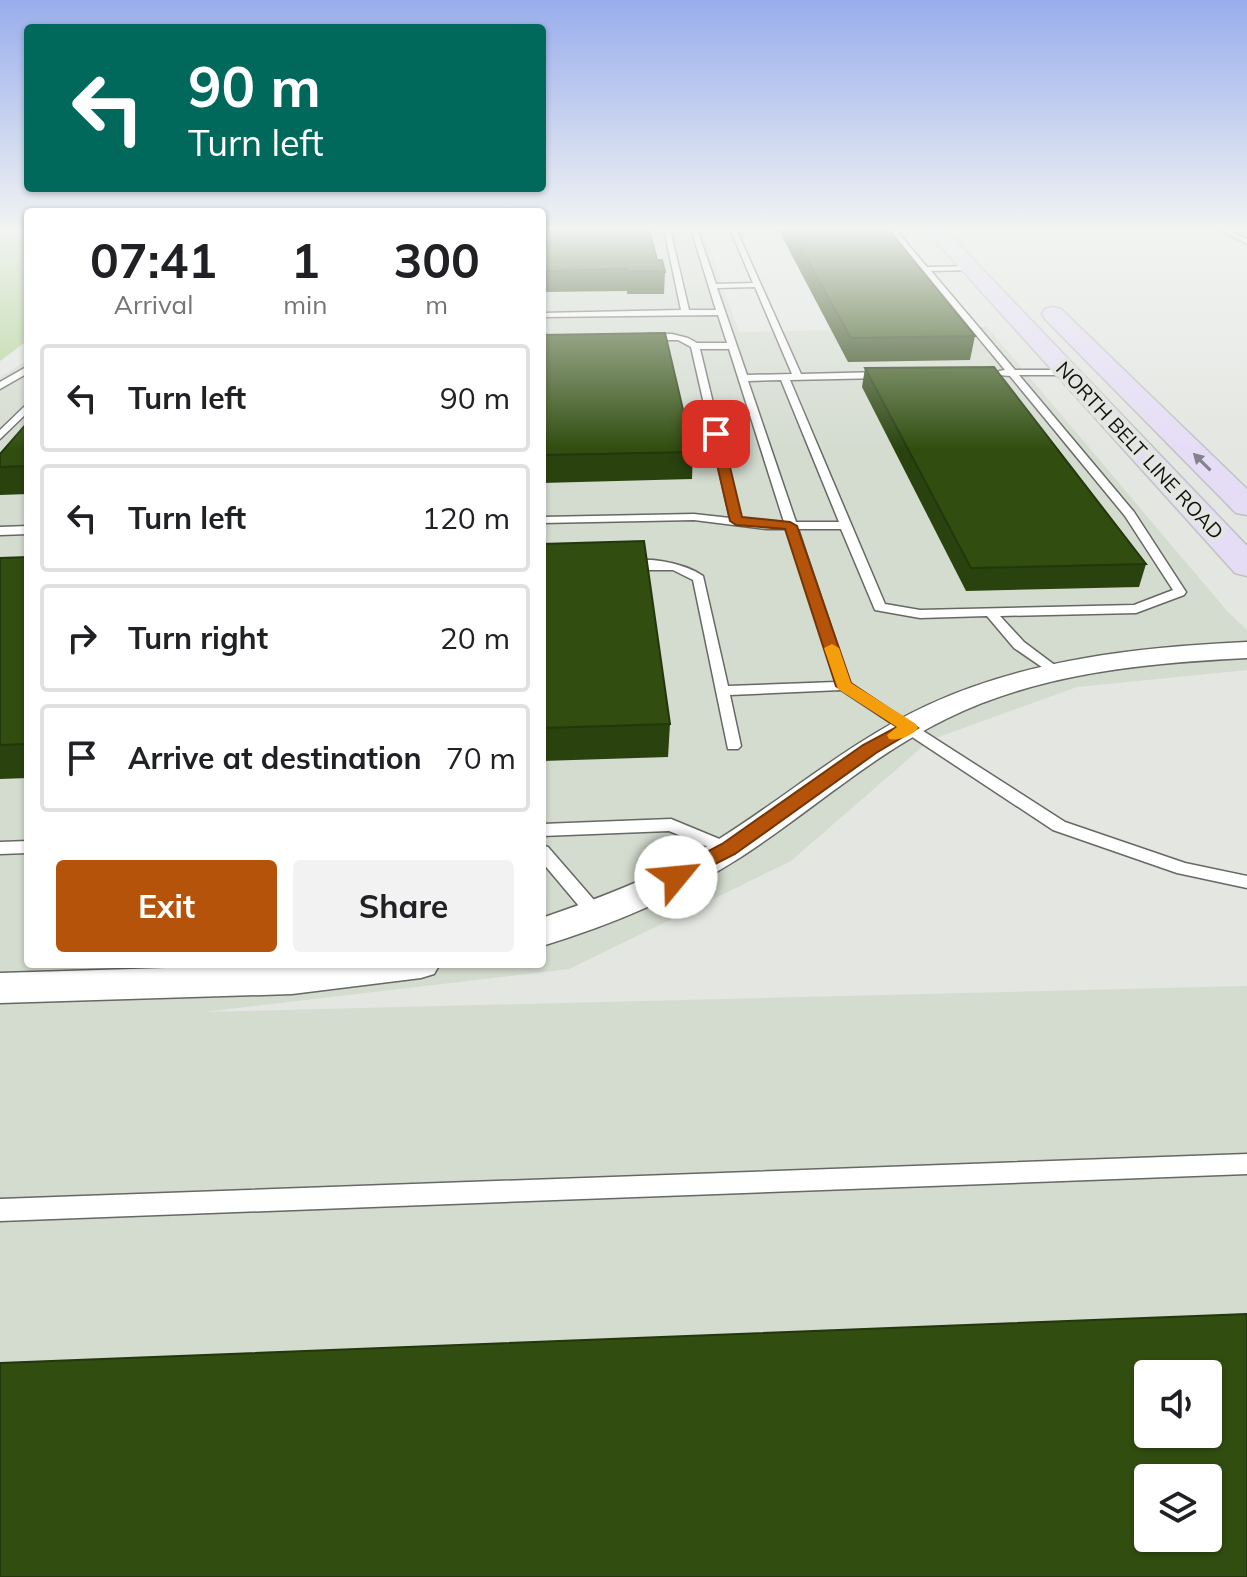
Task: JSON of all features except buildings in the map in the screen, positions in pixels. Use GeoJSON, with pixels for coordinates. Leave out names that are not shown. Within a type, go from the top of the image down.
{"type":"FeatureCollection","features":[{"type":"Feature","properties":{"kind":"main road","name":"NORTH BELT LINE ROAD"},"geometry":{"type":"LineString","coordinates":[[1004,303],[1247,566]]}},
{"type":"Feature","properties":{"kind":"main road","name":"NORTH BELT LINE ROAD"},"geometry":{"type":"LineString","coordinates":[[1042,303],[1247,506]]}},
{"type":"Feature","properties":{"kind":"street"},"geometry":{"type":"LineString","coordinates":[[546,931],[650,891],[728,849],[870,749],[959,703],[1055,672],[1149,657],[1247,650]]}},
{"type":"Feature","properties":{"kind":"street"},"geometry":{"type":"LineString","coordinates":[[0,988],[292,979],[387,968]]}},
{"type":"Feature","properties":{"kind":"lane"},"geometry":{"type":"LineString","coordinates":[[684,303],[686,313]]}},
{"type":"Feature","properties":{"kind":"lane"},"geometry":{"type":"LineString","coordinates":[[720,303],[844,686]]}},
{"type":"Feature","properties":{"kind":"lane"},"geometry":{"type":"LineString","coordinates":[[766,303],[798,377]]}},
{"type":"Feature","properties":{"kind":"lane"},"geometry":{"type":"LineString","coordinates":[[784,377],[880,607],[920,614],[1136,609],[1180,592],[1130,514],[952,303]]}},
{"type":"Feature","properties":{"kind":"lane"},"geometry":{"type":"LineString","coordinates":[[546,315],[723,312]]}},
{"type":"Feature","properties":{"kind":"lane"},"geometry":{"type":"LineString","coordinates":[[640,337],[677,337],[695,346],[734,346]]}},
{"type":"Feature","properties":{"kind":"lane"},"geometry":{"type":"LineString","coordinates":[[695,346],[736,521]]}},
{"type":"Feature","properties":{"kind":"lane"},"geometry":{"type":"LineString","coordinates":[[0,386],[24,371]]}},
{"type":"Feature","properties":{"kind":"lane"},"geometry":{"type":"LineString","coordinates":[[995,373],[1068,372]]}},
{"type":"Feature","properties":{"kind":"lane"},"geometry":{"type":"LineString","coordinates":[[744,378],[889,375]]}},
{"type":"Feature","properties":{"kind":"lane"},"geometry":{"type":"LineString","coordinates":[[0,436],[24,410]]}},
{"type":"Feature","properties":{"kind":"lane"},"geometry":{"type":"LineString","coordinates":[[546,520],[694,517],[790,526],[846,525]]}},
{"type":"Feature","properties":{"kind":"lane"},"geometry":{"type":"LineString","coordinates":[[0,531],[24,530]]}},
{"type":"Feature","properties":{"kind":"lane"},"geometry":{"type":"LineString","coordinates":[[617,566],[673,566],[699,579],[733,746]]}},
{"type":"Feature","properties":{"kind":"lane"},"geometry":{"type":"LineString","coordinates":[[991,612],[1016,645],[1055,672]]}},
{"type":"Feature","properties":{"kind":"lane"},"geometry":{"type":"LineString","coordinates":[[722,691],[844,686],[1036,812],[1079,835],[1183,869],[1247,882]]}},
{"type":"Feature","properties":{"kind":"lane"},"geometry":{"type":"LineString","coordinates":[[546,830],[671,825],[728,849]]}},
{"type":"Feature","properties":{"kind":"lane"},"geometry":{"type":"LineString","coordinates":[[0,848],[24,847]]}},
{"type":"Feature","properties":{"kind":"lane"},"geometry":{"type":"LineString","coordinates":[[546,856],[595,913]]}},
{"type":"Feature","properties":{"kind":"lane"},"geometry":{"type":"LineString","coordinates":[[0,1210],[1247,1164]]}},
{"type":"Feature","properties":{"kind":"shaded area"},"geometry":{"type":"Polygon","coordinates":[[[546,303],[729,303],[739,332],[987,327],[1227,611],[1247,630],[1247,670],[1077,687],[930,740],[791,861],[569,969],[204,1012],[1247,986],[1247,1577],[0,1577],[0,377],[24,362],[24,968],[546,968],[546,303]]]}},
{"type":"Feature","properties":{"kind":"green space"},"geometry":{"type":"Polygon","coordinates":[[[0,303],[24,303],[24,343],[0,361],[0,303]]]}},
{"type":"Feature","properties":{"kind":"slow traffic"},"geometry":{"type":"LineString","coordinates":[[832,648],[844,686],[910,728],[895,735]]}},
{"type":"Feature","properties":{"kind":"route"},"geometry":{"type":"LineString","coordinates":[[676,877],[728,849],[870,749],[910,728],[844,686],[790,526],[736,521],[716,434]]}}]}
